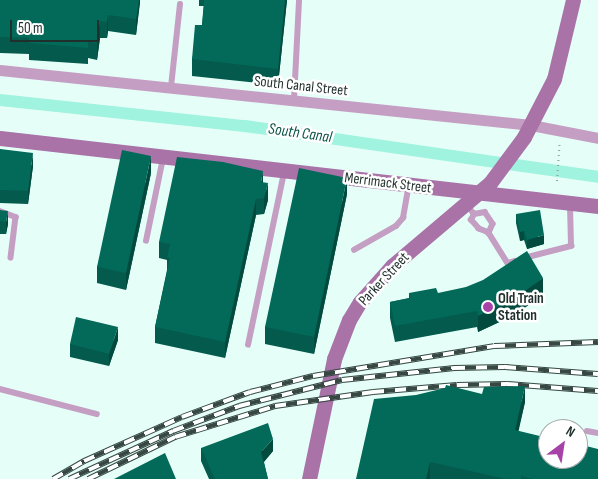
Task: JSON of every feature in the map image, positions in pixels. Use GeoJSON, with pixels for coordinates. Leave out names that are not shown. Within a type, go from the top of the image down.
{"type":"FeatureCollection","features":[{"type":"Feature","properties":{"kind":"main road","name":"Parker Street"},"geometry":{"type":"LineString","coordinates":[[309,479],[334,359],[349,320],[360,302],[392,266],[470,209],[479,194],[490,183],[528,131],[554,79],[573,0]]}},
{"type":"Feature","properties":{"kind":"main road","name":"Merrimack Street"},"geometry":{"type":"LineString","coordinates":[[0,138],[479,194],[598,206]]}},
{"type":"Feature","properties":{"kind":"street","name":"South Canal Street"},"geometry":{"type":"LineString","coordinates":[[0,70],[294,100],[528,131],[598,138]]}},
{"type":"Feature","properties":{"kind":"lane"},"geometry":{"type":"LineString","coordinates":[[294,100],[299,1]]}},
{"type":"Feature","properties":{"kind":"lane"},"geometry":{"type":"LineString","coordinates":[[171,87],[180,4]]}},
{"type":"Feature","properties":{"kind":"lane"},"geometry":{"type":"LineString","coordinates":[[146,242],[163,156]]}},
{"type":"Feature","properties":{"kind":"lane"},"geometry":{"type":"LineString","coordinates":[[248,345],[285,170]]}},
{"type":"Feature","properties":{"kind":"lane"},"geometry":{"type":"LineString","coordinates":[[354,250],[396,226],[403,218],[409,185]]}},
{"type":"Feature","properties":{"kind":"lane"},"geometry":{"type":"LineString","coordinates":[[489,233],[493,224],[485,212],[470,209],[471,220],[479,229],[489,233],[508,262],[571,246],[570,203]]}},
{"type":"Feature","properties":{"kind":"lane"},"geometry":{"type":"LineString","coordinates":[[0,211],[16,217],[11,258]]}},
{"type":"Feature","properties":{"kind":"lane"},"geometry":{"type":"LineString","coordinates":[[0,390],[97,414]]}},
{"type":"Feature","properties":{"kind":"path"},"geometry":{"type":"LineString","coordinates":[[557,181],[560,142]]}},
{"type":"Feature","properties":{"kind":"building"},"geometry":{"type":"Polygon","coordinates":[[[0,0],[139,0],[136,19],[108,15],[107,22],[100,21],[97,43],[88,42],[88,48],[29,43],[29,38],[0,37],[0,0]]]}},
{"type":"Feature","properties":{"kind":"building"},"geometry":{"type":"Polygon","coordinates":[[[204,0],[285,0],[278,69],[192,59],[195,25],[202,25],[204,0]]]}},
{"type":"Feature","properties":{"kind":"building"},"geometry":{"type":"Polygon","coordinates":[[[0,149],[33,153],[28,191],[0,190],[0,149]]]}},
{"type":"Feature","properties":{"kind":"building"},"geometry":{"type":"Polygon","coordinates":[[[122,150],[151,156],[126,273],[97,267],[122,150]]]}},
{"type":"Feature","properties":{"kind":"building"},"geometry":{"type":"Polygon","coordinates":[[[177,157],[223,162],[263,171],[261,182],[268,183],[264,198],[256,199],[225,342],[155,327],[170,258],[167,257],[170,244],[159,242],[177,157]]]}},
{"type":"Feature","properties":{"kind":"building"},"geometry":{"type":"Polygon","coordinates":[[[299,168],[347,178],[314,337],[265,327],[299,168]]]}},
{"type":"Feature","properties":{"kind":"building"},"geometry":{"type":"Polygon","coordinates":[[[0,210],[8,211],[6,222],[0,221],[0,210]]]}},
{"type":"Feature","properties":{"kind":"building"},"geometry":{"type":"Polygon","coordinates":[[[540,210],[544,235],[527,240],[524,231],[520,232],[516,214],[540,210]]]}},
{"type":"Feature","properties":{"kind":"building"},"geometry":{"type":"Polygon","coordinates":[[[527,251],[543,278],[514,299],[478,316],[477,311],[395,326],[390,302],[410,298],[409,293],[436,288],[438,293],[466,287],[483,280],[527,251]]]}},
{"type":"Feature","properties":{"kind":"building"},"geometry":{"type":"Polygon","coordinates":[[[76,317],[118,327],[109,354],[70,344],[76,317]]]}},
{"type":"Feature","properties":{"kind":"building"},"geometry":{"type":"Polygon","coordinates":[[[446,385],[482,394],[484,387],[525,386],[515,430],[538,436],[538,469],[588,469],[588,446],[598,449],[598,479],[533,479],[521,476],[521,479],[506,479],[430,462],[426,479],[356,479],[374,399],[416,395],[445,388],[446,385]]]}},
{"type":"Feature","properties":{"kind":"building"},"geometry":{"type":"Polygon","coordinates":[[[268,423],[273,439],[261,452],[268,479],[215,479],[201,448],[268,423]]]}},
{"type":"Feature","properties":{"kind":"building"},"geometry":{"type":"Polygon","coordinates":[[[165,453],[176,479],[114,479],[165,453]]]}},
{"type":"Feature","properties":{"kind":"waterway","name":"South Canal"},"geometry":{"type":"LineString","coordinates":[[0,100],[245,126],[598,177]]}},
{"type":"Feature","properties":{"kind":"railway"},"geometry":{"type":"LineString","coordinates":[[53,479],[84,461],[182,417],[250,392],[313,376],[494,346],[598,342]]}},
{"type":"Feature","properties":{"kind":"railway"},"geometry":{"type":"LineString","coordinates":[[69,479],[173,431],[239,406],[342,380],[454,368],[505,367],[598,374]]}},
{"type":"Feature","properties":{"kind":"railway"},"geometry":{"type":"LineString","coordinates":[[88,479],[175,437],[275,406],[373,392],[457,385],[507,384],[598,391]]}},
{"type":"Feature","properties":{"kind":"place","name":"Old Train Station"},"geometry":{"type":"Point","coordinates":[488,307]}}]}
